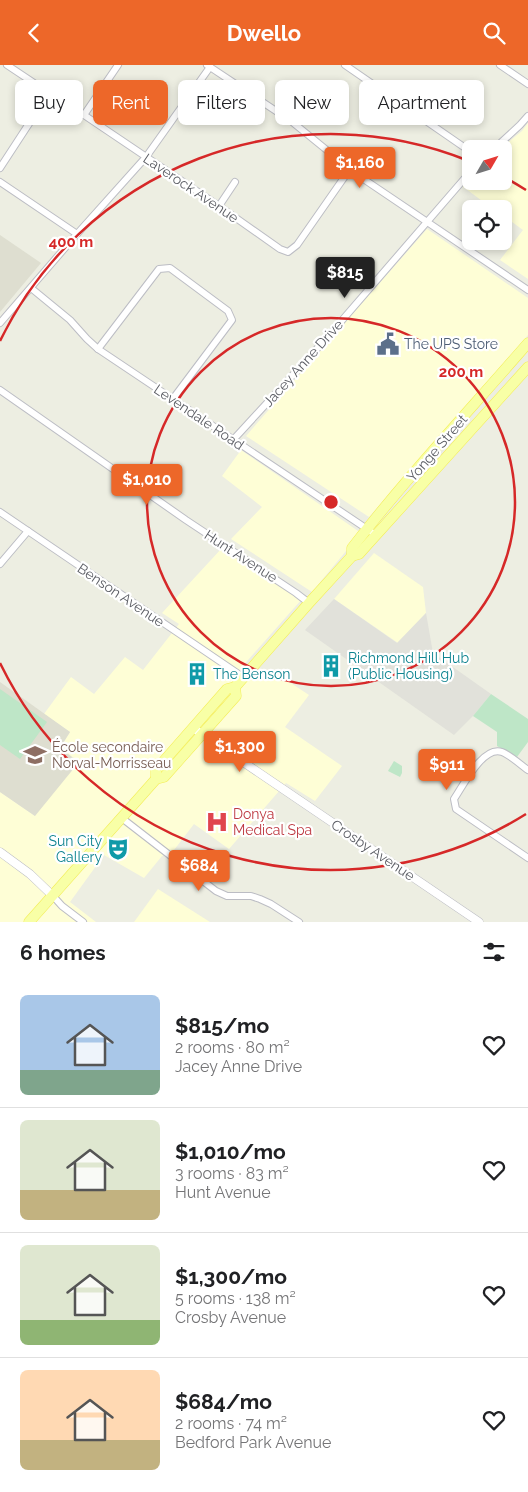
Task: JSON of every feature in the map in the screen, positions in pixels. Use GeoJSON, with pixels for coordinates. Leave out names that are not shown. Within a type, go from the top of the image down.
{"type":"FeatureCollection","features":[{"type":"Feature","properties":{"kind":"main road","name":"Yonge Street"},"geometry":{"type":"LineString","coordinates":[[156,779],[156,770],[228,689],[235,687],[352,555],[359,554],[372,532],[434,449],[528,343]]}},
{"type":"Feature","properties":{"kind":"main road","name":"Yonge Street"},"geometry":{"type":"LineString","coordinates":[[372,532],[484,417],[528,367]]}},
{"type":"Feature","properties":{"kind":"main road","name":"Yonge Street"},"geometry":{"type":"LineString","coordinates":[[30,922],[123,819],[156,779],[164,777],[236,696],[235,687]]}},
{"type":"Feature","properties":{"kind":"street","name":"Laverock Avenue"},"geometry":{"type":"LineString","coordinates":[[7,65],[30,80]]}},
{"type":"Feature","properties":{"kind":"street"},"geometry":{"type":"LineString","coordinates":[[84,115],[118,65]]}},
{"type":"Feature","properties":{"kind":"street"},"geometry":{"type":"LineString","coordinates":[[345,65],[462,146]]}},
{"type":"Feature","properties":{"kind":"street"},"geometry":{"type":"LineString","coordinates":[[500,65],[528,84]]}},
{"type":"Feature","properties":{"kind":"street"},"geometry":{"type":"LineString","coordinates":[[0,323],[146,157],[208,66],[291,121],[350,169],[528,290]]}},
{"type":"Feature","properties":{"kind":"street","name":"Laverock Avenue"},"geometry":{"type":"LineString","coordinates":[[84,115],[280,249],[288,252],[297,245],[350,169]]}},
{"type":"Feature","properties":{"kind":"street"},"geometry":{"type":"LineString","coordinates":[[504,140],[528,116]]}},
{"type":"Feature","properties":{"kind":"street"},"geometry":{"type":"LineString","coordinates":[[0,168],[28,125]]}},
{"type":"Feature","properties":{"kind":"street","name":"Jacey Anne Drive"},"geometry":{"type":"LineString","coordinates":[[233,440],[324,340],[462,181]]}},
{"type":"Feature","properties":{"kind":"street"},"geometry":{"type":"LineString","coordinates":[[0,182],[77,234]]}},
{"type":"Feature","properties":{"kind":"street"},"geometry":{"type":"LineString","coordinates":[[219,206],[235,182]]}},
{"type":"Feature","properties":{"kind":"street"},"geometry":{"type":"LineString","coordinates":[[98,349],[159,269],[170,268],[228,311],[232,320],[172,400]]}},
{"type":"Feature","properties":{"kind":"street","name":"Levendale Road"},"geometry":{"type":"LineString","coordinates":[[31,288],[70,320],[98,349],[372,532]]}},
{"type":"Feature","properties":{"kind":"street","name":"Hunt Avenue"},"geometry":{"type":"LineString","coordinates":[[0,390],[309,603]]}},
{"type":"Feature","properties":{"kind":"street","name":"Benson Avenue"},"geometry":{"type":"LineString","coordinates":[[0,512],[244,677]]}},
{"type":"Feature","properties":{"kind":"street"},"geometry":{"type":"LineString","coordinates":[[0,564],[28,531]]}},
{"type":"Feature","properties":{"kind":"street","name":"Crosby Avenue"},"geometry":{"type":"LineString","coordinates":[[193,728],[203,733],[477,922]]}},
{"type":"Feature","properties":{"kind":"street"},"geometry":{"type":"LineString","coordinates":[[528,770],[501,752],[492,752],[482,758],[454,799],[456,809],[528,858]]}},
{"type":"Feature","properties":{"kind":"street"},"geometry":{"type":"LineString","coordinates":[[123,819],[216,891],[227,896],[251,896],[260,899],[299,922]]}},
{"type":"Feature","properties":{"kind":"street"},"geometry":{"type":"LineString","coordinates":[[0,852],[30,875],[62,906],[83,922]]}},
{"type":"Feature","properties":{"kind":"shaded area"},"geometry":{"type":"Polygon","coordinates":[[[528,123],[528,279],[500,260],[508,250],[512,250],[512,244],[523,230],[512,222],[512,200],[481,200],[467,190],[512,190],[511,140],[528,123]]]}},
{"type":"Feature","properties":{"kind":"shaded area"},"geometry":{"type":"Polygon","coordinates":[[[427,229],[528,298],[528,335],[369,517],[246,436],[427,229]]]}},
{"type":"Feature","properties":{"kind":"shaded area"},"geometry":{"type":"Polygon","coordinates":[[[0,235],[41,263],[0,312],[0,235]]]}},
{"type":"Feature","properties":{"kind":"shaded area"},"geometry":{"type":"Polygon","coordinates":[[[241,450],[361,533],[312,592],[231,539],[262,507],[222,476],[241,450]]]}},
{"type":"Feature","properties":{"kind":"shaded area"},"geometry":{"type":"Polygon","coordinates":[[[222,548],[302,599],[240,669],[271,670],[309,695],[285,727],[342,766],[315,801],[286,783],[229,849],[194,824],[174,850],[162,856],[144,878],[104,855],[70,902],[96,922],[0,922],[0,792],[35,816],[60,748],[70,732],[44,714],[71,677],[94,694],[125,657],[143,670],[179,624],[162,613],[222,548]]]}},
{"type":"Feature","properties":{"kind":"shaded area"},"geometry":{"type":"Polygon","coordinates":[[[374,553],[423,587],[426,613],[398,643],[334,599],[374,553]]]}},
{"type":"Feature","properties":{"kind":"shaded area"},"geometry":{"type":"Polygon","coordinates":[[[334,599],[397,643],[426,613],[433,653],[491,694],[454,735],[305,630],[334,599]]]}},
{"type":"Feature","properties":{"kind":"shaded area","name":"École secondaire Norval-Morrisseau"},"geometry":{"type":"Polygon","coordinates":[[[0,682],[70,732],[60,748],[79,762],[35,816],[0,792],[0,682]]]}},
{"type":"Feature","properties":{"kind":"shaded area"},"geometry":{"type":"Polygon","coordinates":[[[0,689],[47,722],[20,759],[0,745],[0,689]]]}},
{"type":"Feature","properties":{"kind":"shaded area"},"geometry":{"type":"Polygon","coordinates":[[[491,694],[528,719],[528,742],[517,757],[497,746],[497,732],[473,716],[491,694]]]}},
{"type":"Feature","properties":{"kind":"shaded area"},"geometry":{"type":"Polygon","coordinates":[[[394,761],[402,766],[400,777],[388,771],[394,761]]]}},
{"type":"Feature","properties":{"kind":"shaded area"},"geometry":{"type":"Polygon","coordinates":[[[158,889],[210,922],[134,922],[158,889]]]}},
{"type":"Feature","properties":{"kind":"place","name":"The UPS Store"},"geometry":{"type":"Point","coordinates":[388,344]}},
{"type":"Feature","properties":{"kind":"place","name":"Richmond Hill Hub (Public Housing)"},"geometry":{"type":"Point","coordinates":[331,666]}},
{"type":"Feature","properties":{"kind":"place","name":"The Benson"},"geometry":{"type":"Point","coordinates":[197,674]}},
{"type":"Feature","properties":{"kind":"place","name":"École secondaire Norval-Morrisseau"},"geometry":{"type":"Point","coordinates":[35,755]}},
{"type":"Feature","properties":{"kind":"place","name":"Donya Medical Spa"},"geometry":{"type":"Point","coordinates":[217,822]}},
{"type":"Feature","properties":{"kind":"place","name":"Sun City Gallery"},"geometry":{"type":"Point","coordinates":[118,849]}}]}
